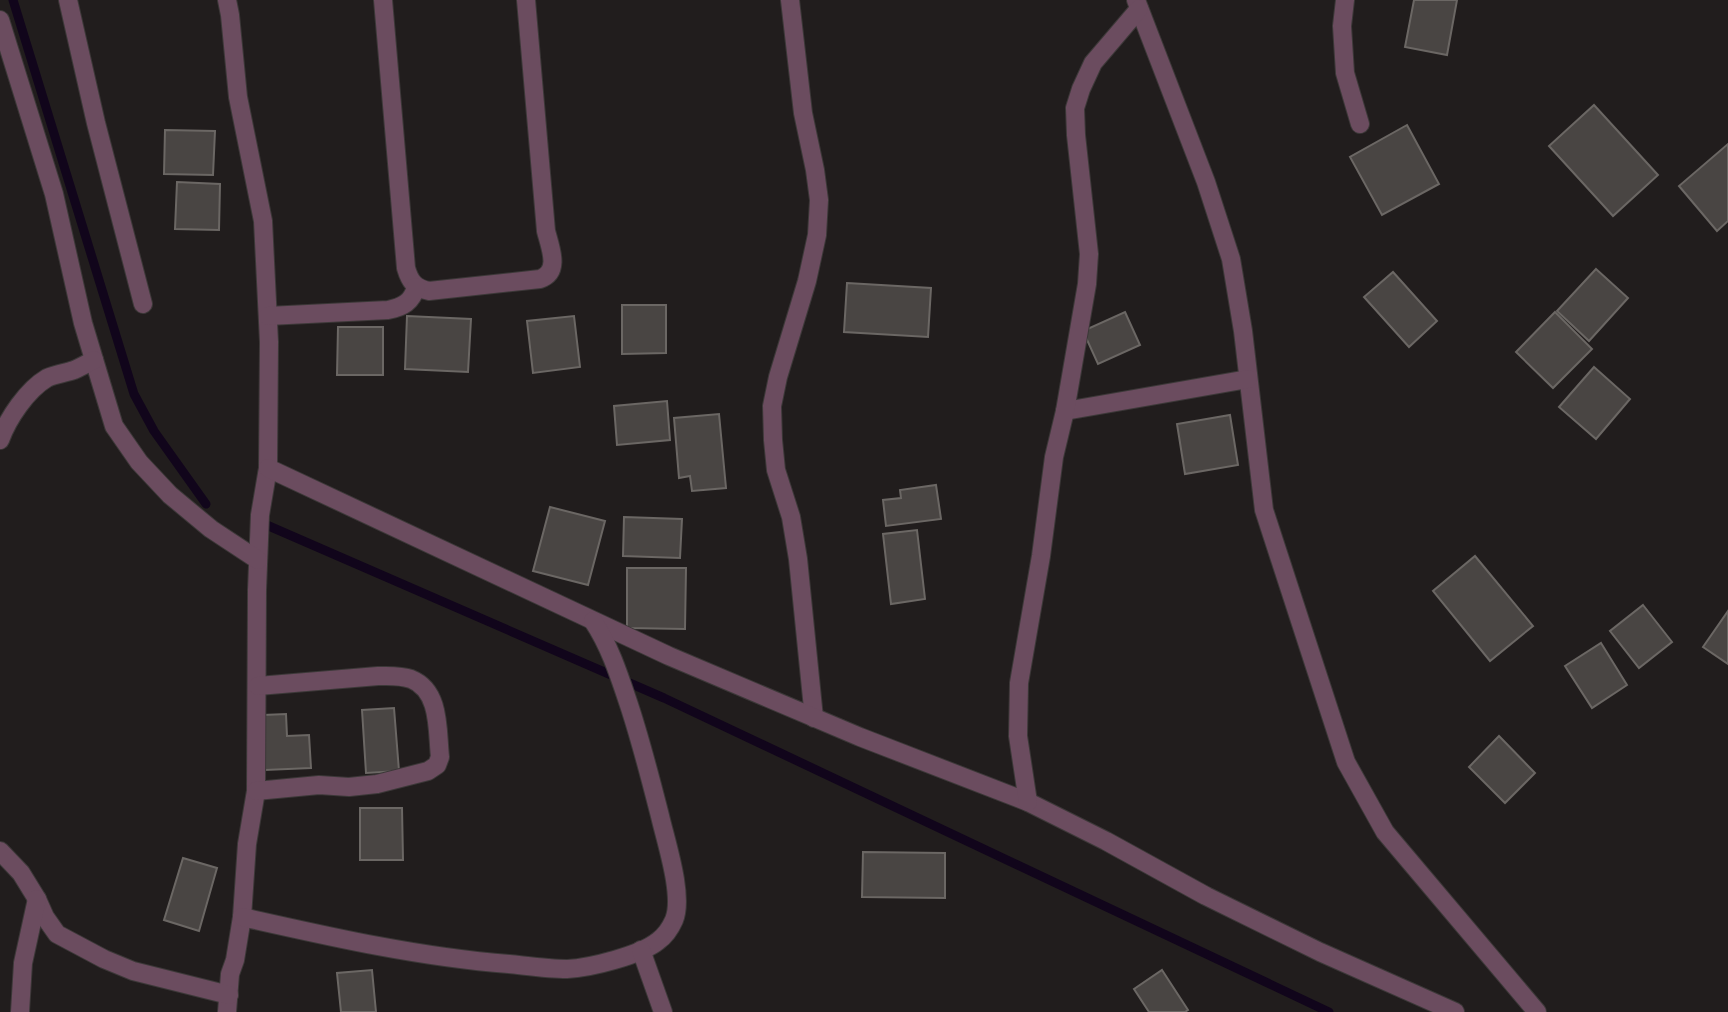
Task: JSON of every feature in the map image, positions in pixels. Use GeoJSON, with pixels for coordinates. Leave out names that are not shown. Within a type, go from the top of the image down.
{"type":"FeatureCollection","features":[{"type":"Feature","properties":{"kind":"street"},"geometry":{"type":"LineString","coordinates":[[68,0],[96,123],[143,304]]}},
{"type":"Feature","properties":{"kind":"street"},"geometry":{"type":"LineString","coordinates":[[0,851],[21,873],[57,934],[76,946],[133,971],[228,1003],[230,974],[242,917],[247,844],[256,791],[258,560],[260,515],[268,468],[269,342],[263,221],[238,97],[227,0]]}},
{"type":"Feature","properties":{"kind":"street"},"geometry":{"type":"LineString","coordinates":[[383,0],[406,268],[416,287],[429,291],[540,279],[551,271],[553,262],[546,231],[526,0]]}},
{"type":"Feature","properties":{"kind":"street"},"geometry":{"type":"LineString","coordinates":[[790,0],[803,113],[819,200],[817,235],[807,281],[772,406],[773,440],[776,470],[791,517],[798,559],[814,718]]}},
{"type":"Feature","properties":{"kind":"street"},"geometry":{"type":"LineString","coordinates":[[1345,0],[1342,26],[1345,73],[1360,124]]}},
{"type":"Feature","properties":{"kind":"street"},"geometry":{"type":"LineString","coordinates":[[1028,802],[1018,736],[1019,682],[1041,556],[1054,457],[1086,296],[1088,254],[1075,108],[1093,63],[1138,5]]}},
{"type":"Feature","properties":{"kind":"street"},"geometry":{"type":"LineString","coordinates":[[1138,5],[1206,182],[1231,259],[1243,331],[1264,510],[1346,762],[1385,832],[1537,1012]]}},
{"type":"Feature","properties":{"kind":"street"},"geometry":{"type":"LineString","coordinates":[[0,20],[54,194],[83,323],[114,426],[139,462],[170,495],[211,530],[258,560]]}},
{"type":"Feature","properties":{"kind":"street"},"geometry":{"type":"LineString","coordinates":[[268,316],[388,310],[408,302],[414,296],[416,287]]}},
{"type":"Feature","properties":{"kind":"street"},"geometry":{"type":"LineString","coordinates":[[0,440],[5,426],[35,388],[48,378],[94,360]]}},
{"type":"Feature","properties":{"kind":"street"},"geometry":{"type":"LineString","coordinates":[[1065,411],[1248,379]]}},
{"type":"Feature","properties":{"kind":"street"},"geometry":{"type":"LineString","coordinates":[[268,468],[669,656],[814,718],[1028,802],[1320,952],[1455,1012]]}},
{"type":"Feature","properties":{"kind":"street"},"geometry":{"type":"LineString","coordinates":[[242,917],[375,947],[468,961],[567,969],[604,964],[656,943],[668,932],[675,917],[675,883],[635,722],[612,656],[593,621]]}},
{"type":"Feature","properties":{"kind":"street"},"geometry":{"type":"LineString","coordinates":[[256,791],[319,785],[366,786],[428,771],[437,765],[440,757],[435,707],[429,693],[411,679],[377,676],[258,686]]}},
{"type":"Feature","properties":{"kind":"street"},"geometry":{"type":"LineString","coordinates":[[20,1012],[23,962],[37,899]]}},
{"type":"Feature","properties":{"kind":"street"},"geometry":{"type":"LineString","coordinates":[[641,950],[663,1012]]}},
{"type":"Feature","properties":{"kind":"building"},"geometry":{"type":"Polygon","coordinates":[[[1414,0],[1457,0],[1447,55],[1405,47],[1414,0]]]}},
{"type":"Feature","properties":{"kind":"building"},"geometry":{"type":"Polygon","coordinates":[[[1594,105],[1658,175],[1613,216],[1549,146],[1594,105]]]}},
{"type":"Feature","properties":{"kind":"building"},"geometry":{"type":"Polygon","coordinates":[[[1407,125],[1439,184],[1382,215],[1350,157],[1407,125]]]}},
{"type":"Feature","properties":{"kind":"building"},"geometry":{"type":"Polygon","coordinates":[[[165,130],[215,131],[213,175],[164,174],[165,130]]]}},
{"type":"Feature","properties":{"kind":"building"},"geometry":{"type":"Polygon","coordinates":[[[1728,144],[1728,221],[1717,231],[1679,186],[1728,144]]]}},
{"type":"Feature","properties":{"kind":"building"},"geometry":{"type":"Polygon","coordinates":[[[177,182],[220,184],[219,230],[175,229],[177,182]]]}},
{"type":"Feature","properties":{"kind":"building"},"geometry":{"type":"Polygon","coordinates":[[[1596,269],[1628,298],[1589,341],[1557,311],[1596,269]]]}},
{"type":"Feature","properties":{"kind":"building"},"geometry":{"type":"Polygon","coordinates":[[[1393,272],[1437,321],[1409,347],[1364,297],[1393,272]]]}},
{"type":"Feature","properties":{"kind":"building"},"geometry":{"type":"Polygon","coordinates":[[[847,283],[931,288],[928,337],[844,332],[847,283]]]}},
{"type":"Feature","properties":{"kind":"building"},"geometry":{"type":"Polygon","coordinates":[[[622,305],[666,305],[666,353],[622,354],[622,305]]]}},
{"type":"Feature","properties":{"kind":"building"},"geometry":{"type":"Polygon","coordinates":[[[1125,312],[1140,345],[1098,364],[1083,331],[1125,312]]]}},
{"type":"Feature","properties":{"kind":"building"},"geometry":{"type":"Polygon","coordinates":[[[1555,312],[1592,349],[1553,388],[1516,352],[1555,312]]]}},
{"type":"Feature","properties":{"kind":"building"},"geometry":{"type":"Polygon","coordinates":[[[407,316],[471,319],[468,372],[405,369],[407,316]]]}},
{"type":"Feature","properties":{"kind":"building"},"geometry":{"type":"Polygon","coordinates":[[[574,316],[580,367],[533,373],[527,321],[574,316]]]}},
{"type":"Feature","properties":{"kind":"building"},"geometry":{"type":"Polygon","coordinates":[[[338,327],[383,327],[383,375],[337,375],[338,327]]]}},
{"type":"Feature","properties":{"kind":"building"},"geometry":{"type":"Polygon","coordinates":[[[1594,367],[1630,399],[1596,439],[1559,407],[1594,367]]]}},
{"type":"Feature","properties":{"kind":"building"},"geometry":{"type":"Polygon","coordinates":[[[667,401],[670,440],[617,445],[614,406],[667,401]]]}},
{"type":"Feature","properties":{"kind":"building"},"geometry":{"type":"Polygon","coordinates":[[[719,414],[726,488],[692,491],[690,476],[679,478],[674,418],[719,414]]]}},
{"type":"Feature","properties":{"kind":"building"},"geometry":{"type":"Polygon","coordinates":[[[1230,415],[1238,465],[1185,474],[1177,424],[1230,415]]]}},
{"type":"Feature","properties":{"kind":"building"},"geometry":{"type":"Polygon","coordinates":[[[936,485],[941,519],[886,526],[883,500],[901,498],[900,490],[936,485]]]}},
{"type":"Feature","properties":{"kind":"building"},"geometry":{"type":"Polygon","coordinates":[[[550,507],[605,521],[588,585],[533,571],[550,507]]]}},
{"type":"Feature","properties":{"kind":"building"},"geometry":{"type":"Polygon","coordinates":[[[624,517],[682,519],[680,558],[623,556],[624,517]]]}},
{"type":"Feature","properties":{"kind":"building"},"geometry":{"type":"Polygon","coordinates":[[[917,530],[925,599],[891,604],[883,534],[917,530]]]}},
{"type":"Feature","properties":{"kind":"building"},"geometry":{"type":"Polygon","coordinates":[[[1475,556],[1533,626],[1490,661],[1433,591],[1475,556]]]}},
{"type":"Feature","properties":{"kind":"building"},"geometry":{"type":"Polygon","coordinates":[[[627,568],[686,568],[685,629],[627,628],[627,568]]]}},
{"type":"Feature","properties":{"kind":"building"},"geometry":{"type":"Polygon","coordinates":[[[1643,605],[1672,642],[1639,668],[1610,631],[1643,605]]]}},
{"type":"Feature","properties":{"kind":"building"},"geometry":{"type":"Polygon","coordinates":[[[1728,611],[1728,664],[1703,647],[1728,611]]]}},
{"type":"Feature","properties":{"kind":"building"},"geometry":{"type":"Polygon","coordinates":[[[1601,643],[1627,685],[1592,708],[1565,666],[1601,643]]]}},
{"type":"Feature","properties":{"kind":"building"},"geometry":{"type":"Polygon","coordinates":[[[394,708],[399,771],[366,773],[362,710],[394,708]]]}},
{"type":"Feature","properties":{"kind":"building"},"geometry":{"type":"Polygon","coordinates":[[[286,714],[287,736],[309,735],[311,768],[265,770],[263,715],[286,714]]]}},
{"type":"Feature","properties":{"kind":"building"},"geometry":{"type":"Polygon","coordinates":[[[1499,736],[1535,773],[1505,803],[1469,767],[1499,736]]]}},
{"type":"Feature","properties":{"kind":"building"},"geometry":{"type":"Polygon","coordinates":[[[360,808],[402,808],[403,860],[360,860],[360,808]]]}},
{"type":"Feature","properties":{"kind":"building"},"geometry":{"type":"Polygon","coordinates":[[[863,852],[945,853],[945,898],[862,897],[863,852]]]}},
{"type":"Feature","properties":{"kind":"building"},"geometry":{"type":"Polygon","coordinates":[[[183,858],[217,868],[199,931],[164,920],[183,858]]]}},
{"type":"Feature","properties":{"kind":"building"},"geometry":{"type":"Polygon","coordinates":[[[372,970],[376,1012],[341,1012],[337,973],[372,970]]]}},
{"type":"Feature","properties":{"kind":"building"},"geometry":{"type":"Polygon","coordinates":[[[1162,970],[1188,1010],[1185,1012],[1149,1012],[1134,989],[1162,970]]]}},
{"type":"Feature","properties":{"kind":"waterway"},"geometry":{"type":"LineString","coordinates":[[13,0],[134,394],[154,431],[206,504]]}},
{"type":"Feature","properties":{"kind":"waterway"},"geometry":{"type":"LineString","coordinates":[[262,523],[664,698],[1329,1012]]}}]}
